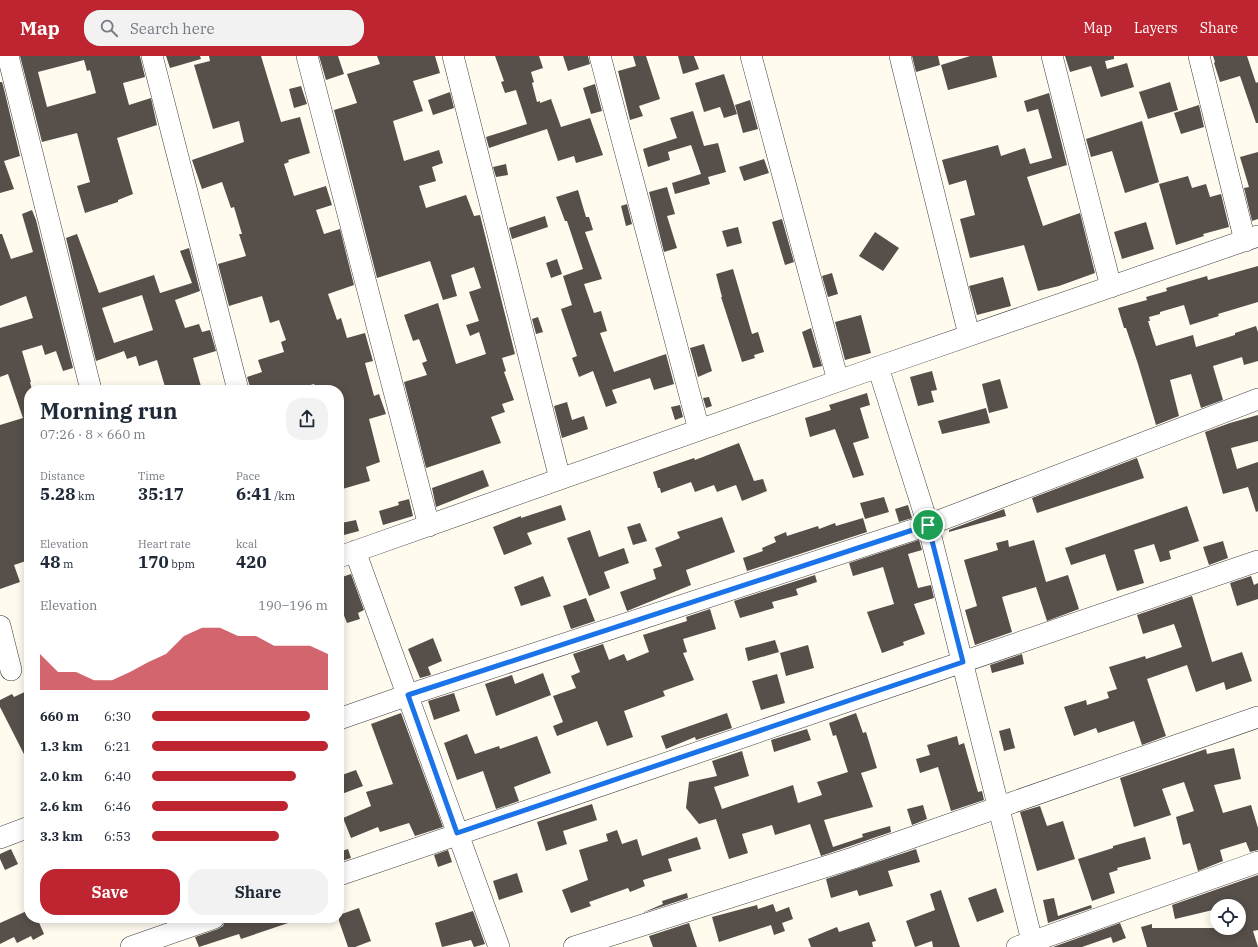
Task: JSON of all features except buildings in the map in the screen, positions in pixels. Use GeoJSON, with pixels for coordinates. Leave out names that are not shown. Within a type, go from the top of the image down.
{"type":"FeatureCollection","features":[{"type":"Feature","properties":{"kind":"street"},"geometry":{"type":"LineString","coordinates":[[8,56],[90,385]]}},
{"type":"Feature","properties":{"kind":"street"},"geometry":{"type":"LineString","coordinates":[[152,56],[237,385]]}},
{"type":"Feature","properties":{"kind":"street"},"geometry":{"type":"LineString","coordinates":[[307,56],[429,526]]}},
{"type":"Feature","properties":{"kind":"street"},"geometry":{"type":"LineString","coordinates":[[453,56],[560,479]]}},
{"type":"Feature","properties":{"kind":"street"},"geometry":{"type":"LineString","coordinates":[[600,56],[698,430]]}},
{"type":"Feature","properties":{"kind":"street"},"geometry":{"type":"LineString","coordinates":[[751,56],[838,381]]}},
{"type":"Feature","properties":{"kind":"street"},"geometry":{"type":"LineString","coordinates":[[900,56],[970,335]]}},
{"type":"Feature","properties":{"kind":"street"},"geometry":{"type":"LineString","coordinates":[[1052,56],[1111,287]]}},
{"type":"Feature","properties":{"kind":"street"},"geometry":{"type":"LineString","coordinates":[[499,947],[408,695],[347,554],[878,367],[1251,239],[1199,56]]}},
{"type":"Feature","properties":{"kind":"street"},"geometry":{"type":"LineString","coordinates":[[878,367],[928,525],[963,662],[999,807],[1024,944],[1258,862]]}},
{"type":"Feature","properties":{"kind":"street"},"geometry":{"type":"LineString","coordinates":[[344,717],[928,525],[1258,398]]}},
{"type":"Feature","properties":{"kind":"street"},"geometry":{"type":"LineString","coordinates":[[344,872],[1258,561]]}},
{"type":"Feature","properties":{"kind":"street"},"geometry":{"type":"LineString","coordinates":[[0,626],[13,669]]}},
{"type":"Feature","properties":{"kind":"street"},"geometry":{"type":"LineString","coordinates":[[574,947],[853,858],[1258,717]]}},
{"type":"Feature","properties":{"kind":"street"},"geometry":{"type":"LineString","coordinates":[[0,838],[24,829]]}},
{"type":"Feature","properties":{"kind":"street"},"geometry":{"type":"LineString","coordinates":[[131,947],[200,923]]}},
{"type":"Feature","properties":{"kind":"route"},"geometry":{"type":"LineString","coordinates":[[928,525],[963,662],[457,833],[408,695],[928,525]]}}]}
